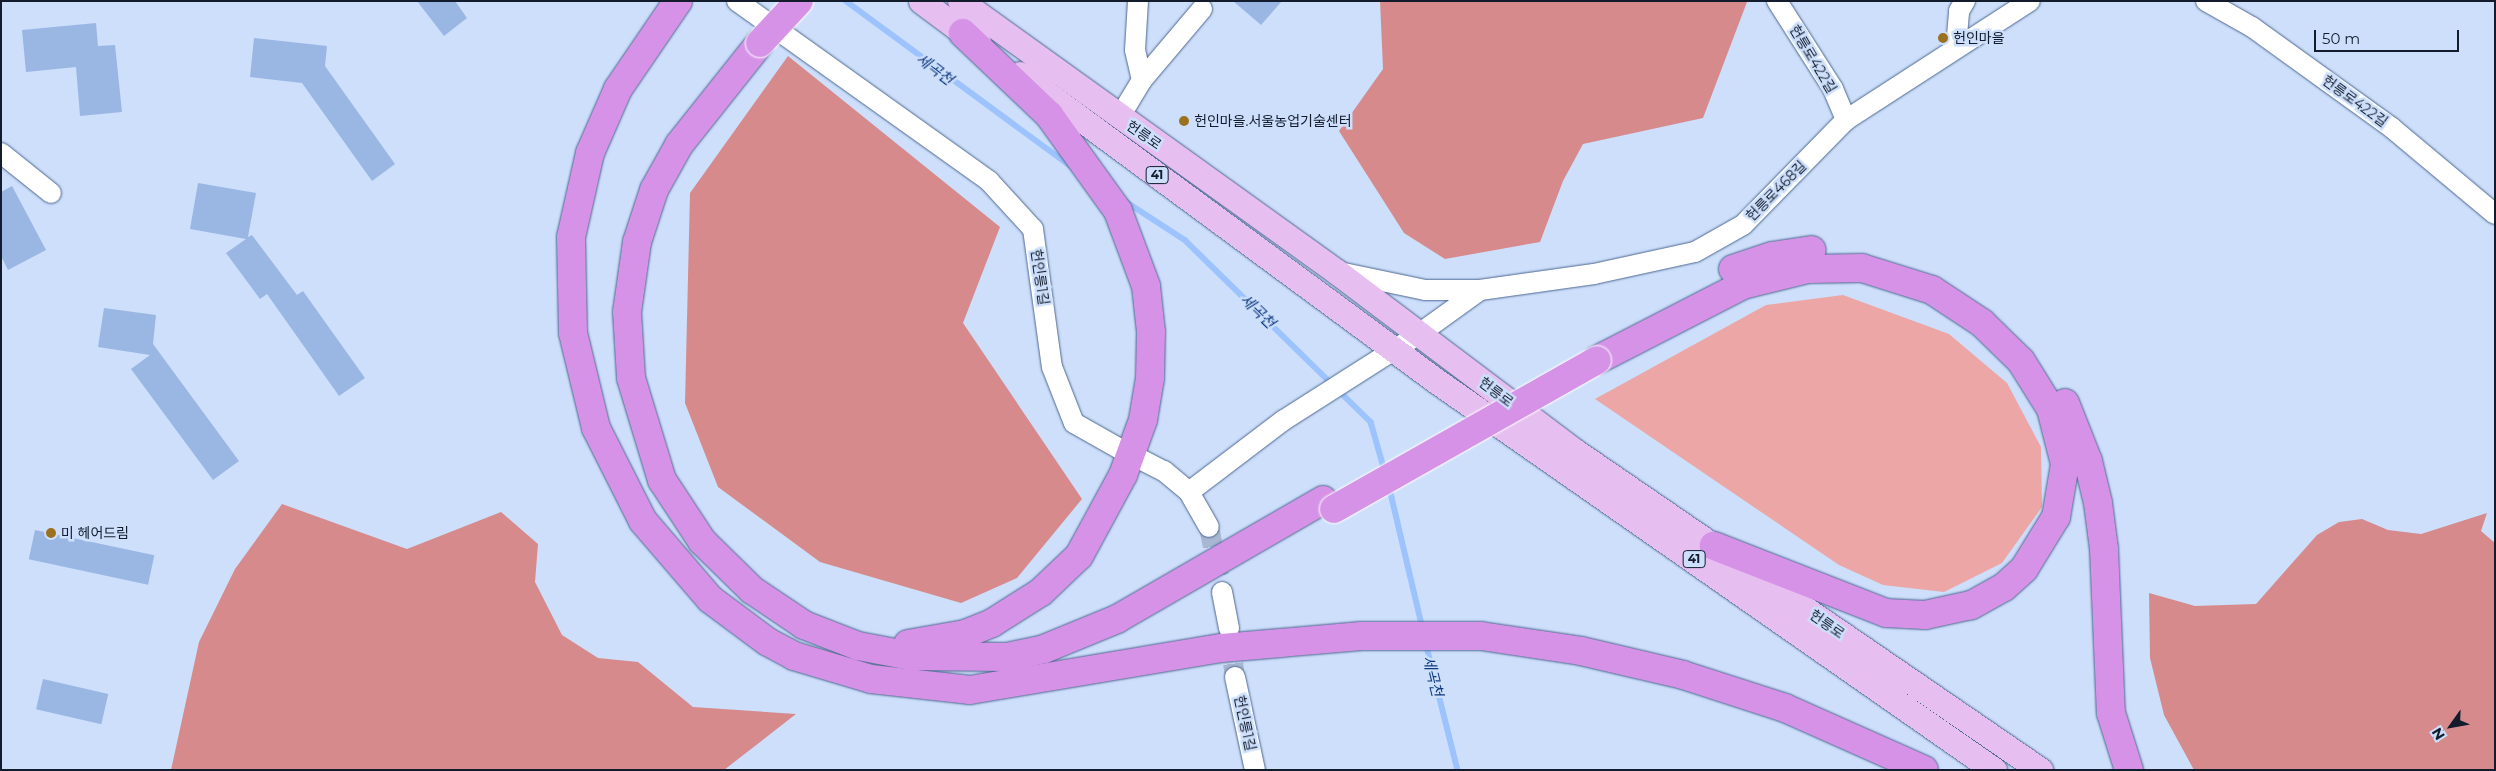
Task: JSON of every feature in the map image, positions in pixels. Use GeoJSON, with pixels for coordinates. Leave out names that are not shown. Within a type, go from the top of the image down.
{"type":"FeatureCollection","features":[{"type":"Feature","properties":{"kind":"highway"},"geometry":{"type":"LineString","coordinates":[[678,1],[618,89],[581,184],[570,277],[573,333],[585,393],[625,493],[685,575],[737,621],[794,656],[871,679],[970,690],[1222,648],[1361,636],[1481,636],[1580,651],[1683,675],[1785,708],[1924,770]]}},
{"type":"Feature","properties":{"kind":"highway"},"geometry":{"type":"LineString","coordinates":[[799,1],[760,43],[679,145],[654,190],[629,282],[626,345],[631,378],[662,480],[702,542],[778,610],[858,646],[958,659],[1044,649],[1117,619],[1328,504]]}},
{"type":"Feature","properties":{"kind":"highway"},"geometry":{"type":"LineString","coordinates":[[858,646],[931,642],[979,629],[1030,600],[1079,556],[1104,517],[1143,420],[1151,357],[1146,286],[1127,229],[1095,175],[1049,116],[963,32]]}},
{"type":"Feature","properties":{"kind":"highway"},"geometry":{"type":"LineString","coordinates":[[871,679],[966,679],[1021,670],[1076,652],[1328,504],[1590,355],[1706,281],[1772,256],[1804,251],[1866,253],[1911,265],[1954,285],[1993,312],[2025,340],[2048,372],[2088,462],[2104,549],[2111,713],[2129,770]]}},
{"type":"Feature","properties":{"kind":"highway"},"geometry":{"type":"LineString","coordinates":[[1590,355],[1743,285],[1808,268],[1862,268],[1926,287],[1971,315],[2021,361],[2051,410],[2064,464],[2056,517],[2024,570],[2004,587],[1970,605],[1925,616],[1886,613],[1714,546]]}},
{"type":"Feature","properties":{"kind":"main road","name":"헌릉로"},"geometry":{"type":"LineString","coordinates":[[921,1],[1394,349],[1994,770]]}},
{"type":"Feature","properties":{"kind":"main road","name":"헌릉로"},"geometry":{"type":"LineString","coordinates":[[960,1],[1119,118],[1337,272],[1576,452],[2040,770]]}},
{"type":"Feature","properties":{"kind":"street","name":"헌인릉1길"},"geometry":{"type":"LineString","coordinates":[[737,1],[988,181],[1033,229],[1052,367],[1074,424],[1164,471],[1189,492],[1209,527]]}},
{"type":"Feature","properties":{"kind":"street"},"geometry":{"type":"LineString","coordinates":[[1138,1],[1135,50],[1142,80]]}},
{"type":"Feature","properties":{"kind":"street","name":"헌릉로422길"},"geometry":{"type":"LineString","coordinates":[[1777,1],[1833,89],[1846,120]]}},
{"type":"Feature","properties":{"kind":"street"},"geometry":{"type":"LineString","coordinates":[[1956,47],[1959,11],[1965,1]]}},
{"type":"Feature","properties":{"kind":"street","name":"헌릉로468길"},"geometry":{"type":"LineString","coordinates":[[1337,272],[1425,290],[1480,290],[1594,274],[1695,252],[1743,225],[1846,120],[1956,47],[2030,1]]}},
{"type":"Feature","properties":{"kind":"street","name":"헌릉로422길"},"geometry":{"type":"LineString","coordinates":[[2206,1],[2252,28],[2392,128],[2495,214]]}},
{"type":"Feature","properties":{"kind":"street"},"geometry":{"type":"LineString","coordinates":[[1119,118],[1142,80],[1202,9]]}},
{"type":"Feature","properties":{"kind":"street"},"geometry":{"type":"LineString","coordinates":[[1,153],[51,193]]}},
{"type":"Feature","properties":{"kind":"street","name":"헌릉로468길"},"geometry":{"type":"LineString","coordinates":[[1394,349],[1419,334],[1480,290]]}},
{"type":"Feature","properties":{"kind":"street"},"geometry":{"type":"LineString","coordinates":[[1189,492],[1284,420],[1360,368],[1394,349]]}},
{"type":"Feature","properties":{"kind":"street"},"geometry":{"type":"LineString","coordinates":[[1222,592],[1228,628]]}},
{"type":"Feature","properties":{"kind":"street","name":"헌인릉1길"},"geometry":{"type":"LineString","coordinates":[[1235,676],[1255,770]]}},
{"type":"Feature","properties":{"kind":"shaded area"},"geometry":{"type":"Polygon","coordinates":[[[1380,1],[1747,2],[1703,118],[1583,144],[1563,181],[1540,242],[1445,259],[1404,233],[1339,131],[1383,69],[1380,1]]]}},
{"type":"Feature","properties":{"kind":"shaded area"},"geometry":{"type":"Polygon","coordinates":[[[788,56],[1000,227],[963,323],[1082,499],[1017,578],[961,603],[820,562],[718,487],[685,403],[690,193],[788,56]]]}},
{"type":"Feature","properties":{"kind":"shaded area"},"geometry":{"type":"Polygon","coordinates":[[[1843,295],[1949,334],[2007,383],[2041,447],[2042,507],[2002,563],[1944,592],[1883,585],[1839,565],[1595,399],[1766,305],[1843,295]]]}},
{"type":"Feature","properties":{"kind":"shaded area"},"geometry":{"type":"Polygon","coordinates":[[[282,504],[407,549],[501,512],[538,544],[535,582],[562,635],[598,658],[638,662],[693,707],[796,714],[724,770],[171,770],[199,642],[235,569],[282,504]]]}},
{"type":"Feature","properties":{"kind":"shaded area"},"geometry":{"type":"Polygon","coordinates":[[[2487,513],[2481,531],[2495,543],[2495,770],[2194,770],[2164,715],[2150,658],[2149,593],[2195,606],[2256,604],[2317,535],[2339,522],[2362,519],[2388,530],[2421,534],[2487,513]]]}},
{"type":"Feature","properties":{"kind":"building"},"geometry":{"type":"Polygon","coordinates":[[[417,1],[455,1],[467,18],[444,36],[417,1]]]}},
{"type":"Feature","properties":{"kind":"building"},"geometry":{"type":"Polygon","coordinates":[[[1233,1],[1282,1],[1261,25],[1233,1]]]}},
{"type":"Feature","properties":{"kind":"building"},"geometry":{"type":"Polygon","coordinates":[[[96,23],[98,46],[115,45],[122,112],[80,116],[76,67],[26,72],[22,30],[96,23]]]}},
{"type":"Feature","properties":{"kind":"building"},"geometry":{"type":"Polygon","coordinates":[[[254,38],[327,46],[325,66],[395,164],[372,181],[302,83],[250,77],[254,38]]]}},
{"type":"Feature","properties":{"kind":"building"},"geometry":{"type":"Polygon","coordinates":[[[198,183],[256,193],[248,237],[252,235],[297,295],[303,291],[365,378],[339,396],[267,294],[260,299],[226,253],[246,239],[190,229],[198,183]]]}},
{"type":"Feature","properties":{"kind":"building"},"geometry":{"type":"Polygon","coordinates":[[[12,186],[46,250],[8,270],[1,256],[1,192],[12,186]]]}},
{"type":"Feature","properties":{"kind":"building"},"geometry":{"type":"Polygon","coordinates":[[[104,308],[156,315],[153,344],[239,461],[213,480],[131,369],[150,355],[98,347],[104,308]]]}},
{"type":"Feature","properties":{"kind":"building"},"geometry":{"type":"Polygon","coordinates":[[[35,530],[154,555],[148,585],[29,559],[35,530]]]}},
{"type":"Feature","properties":{"kind":"building"},"geometry":{"type":"Polygon","coordinates":[[[43,679],[108,694],[101,724],[36,709],[43,679]]]}},
{"type":"Feature","properties":{"kind":"waterway","name":"세곡천"},"geometry":{"type":"LineString","coordinates":[[846,1],[1073,168]]}},
{"type":"Feature","properties":{"kind":"waterway","name":"세곡천"},"geometry":{"type":"LineString","coordinates":[[1125,201],[1185,240],[1371,422],[1385,471]]}},
{"type":"Feature","properties":{"kind":"waterway","name":"세곡천"},"geometry":{"type":"LineString","coordinates":[[1389,485],[1423,629]]}},
{"type":"Feature","properties":{"kind":"waterway","name":"세곡천"},"geometry":{"type":"LineString","coordinates":[[1426,643],[1458,770]]}},
{"type":"Feature","properties":{"kind":"tunnel"},"geometry":{"type":"LineString","coordinates":[[1209,527],[1222,592]]}},
{"type":"Feature","properties":{"kind":"tunnel"},"geometry":{"type":"LineString","coordinates":[[1229,634],[1235,677]]}},
{"type":"Feature","properties":{"kind":"place","name":"헌인마을"},"geometry":{"type":"Point","coordinates":[1943,38]}},
{"type":"Feature","properties":{"kind":"place","name":"헌인마을.서울농업기술센터"},"geometry":{"type":"Point","coordinates":[1184,121]}},
{"type":"Feature","properties":{"kind":"place","name":"미 헤어드림"},"geometry":{"type":"Point","coordinates":[51,533]}}]}
